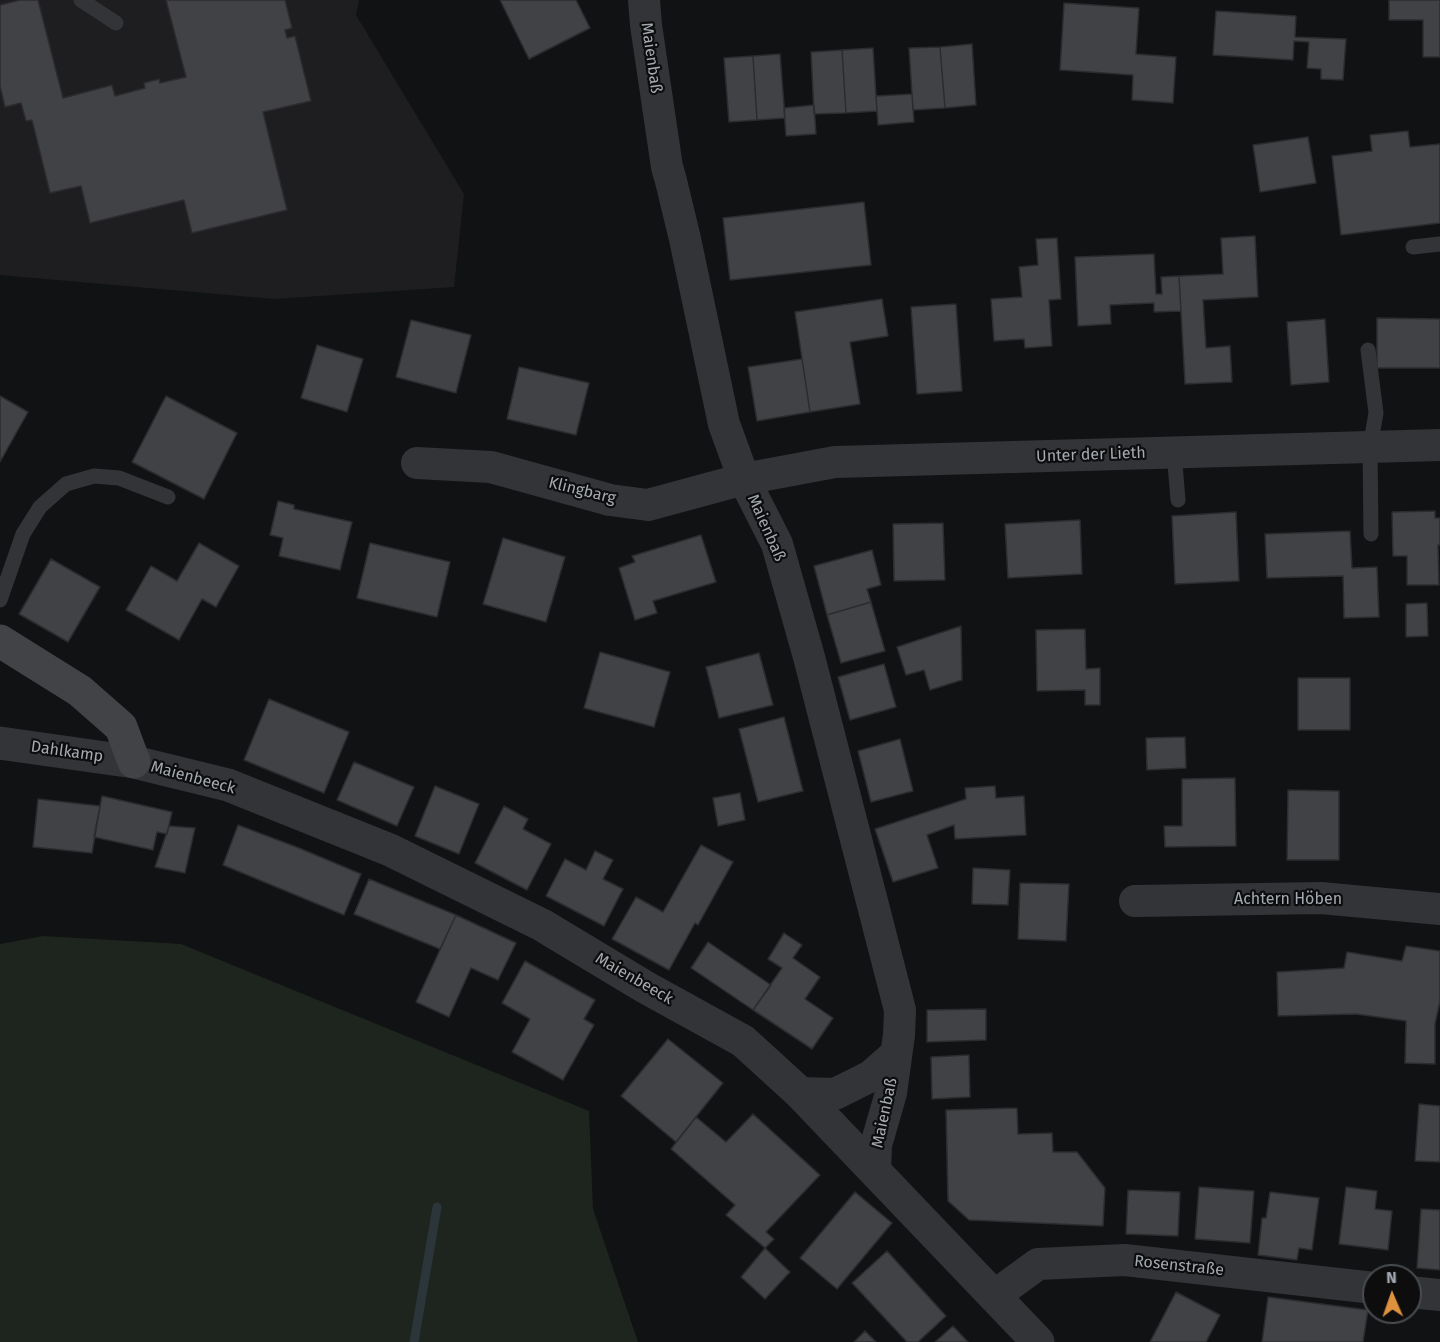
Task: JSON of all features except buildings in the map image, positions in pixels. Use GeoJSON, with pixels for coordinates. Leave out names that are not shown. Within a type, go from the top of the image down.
{"type":"FeatureCollection","features":[{"type":"Feature","properties":{"kind":"main road"},"geometry":{"type":"LineString","coordinates":[[0,641],[80,691],[121,727],[134,762]]}},
{"type":"Feature","properties":{"kind":"street","name":"Maienbaß"},"geometry":{"type":"LineString","coordinates":[[644,0],[667,167],[685,239],[724,424],[744,479],[777,544],[809,657],[900,1010],[891,1093],[876,1145],[875,1172]]}},
{"type":"Feature","properties":{"kind":"street","name":"Unter der Lieth"},"geometry":{"type":"LineString","coordinates":[[744,479],[835,462],[1440,445]]}},
{"type":"Feature","properties":{"kind":"street","name":"Klingbarg"},"geometry":{"type":"LineString","coordinates":[[417,463],[491,467],[610,500],[648,505],[744,479]]}},
{"type":"Feature","properties":{"kind":"street","name":"Dahlkamp"},"geometry":{"type":"LineString","coordinates":[[0,743],[134,762]]}},
{"type":"Feature","properties":{"kind":"street","name":"Maienbeeck"},"geometry":{"type":"LineString","coordinates":[[134,762],[228,785],[390,850],[542,925],[645,987],[743,1041],[800,1093],[1038,1342]]}},
{"type":"Feature","properties":{"kind":"street","name":"Achtern Höben"},"geometry":{"type":"LineString","coordinates":[[1135,901],[1321,898],[1440,909]]}},
{"type":"Feature","properties":{"kind":"street","name":"Maienbaß"},"geometry":{"type":"LineString","coordinates":[[800,1093],[835,1094],[871,1076],[896,1054]]}},
{"type":"Feature","properties":{"kind":"street","name":"Rosenstraße"},"geometry":{"type":"LineString","coordinates":[[994,1296],[1038,1264],[1125,1260],[1362,1287]]}},
{"type":"Feature","properties":{"kind":"street"},"geometry":{"type":"LineString","coordinates":[[1422,1293],[1440,1295]]}},
{"type":"Feature","properties":{"kind":"lane"},"geometry":{"type":"LineString","coordinates":[[81,0],[116,23]]}},
{"type":"Feature","properties":{"kind":"lane"},"geometry":{"type":"LineString","coordinates":[[1413,247],[1440,244]]}},
{"type":"Feature","properties":{"kind":"lane"},"geometry":{"type":"LineString","coordinates":[[1368,350],[1376,413],[1370,447],[1371,534]]}},
{"type":"Feature","properties":{"kind":"lane"},"geometry":{"type":"LineString","coordinates":[[1174,452],[1178,500]]}},
{"type":"Feature","properties":{"kind":"lane"},"geometry":{"type":"LineString","coordinates":[[0,600],[23,534],[40,507],[66,484],[94,476],[119,478],[168,497]]}},
{"type":"Feature","properties":{"kind":"shaded area"},"geometry":{"type":"Polygon","coordinates":[[[0,0],[359,0],[356,15],[464,194],[454,287],[274,299],[0,275],[0,0]]]}},
{"type":"Feature","properties":{"kind":"shaded area"},"geometry":{"type":"Polygon","coordinates":[[[43,936],[181,944],[589,1111],[593,1209],[638,1342],[0,1342],[0,944],[43,936]]]}},
{"type":"Feature","properties":{"kind":"waterway"},"geometry":{"type":"LineString","coordinates":[[414,1342],[437,1207]]}}]}
